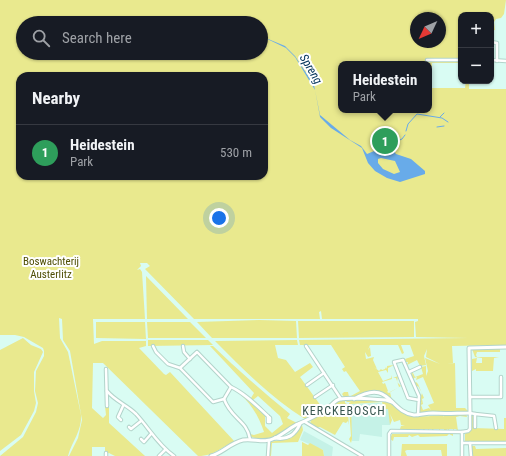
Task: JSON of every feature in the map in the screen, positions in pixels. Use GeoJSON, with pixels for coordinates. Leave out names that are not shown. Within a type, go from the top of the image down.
{"type":"FeatureCollection","features":[{"type":"Feature","properties":{"kind":"street"},"geometry":{"type":"LineString","coordinates":[[494,42],[497,42],[497,60],[506,61]]}},
{"type":"Feature","properties":{"kind":"street"},"geometry":{"type":"LineString","coordinates":[[427,60],[458,60]]}},
{"type":"Feature","properties":{"kind":"street"},"geometry":{"type":"LineString","coordinates":[[153,346],[156,352],[168,364],[180,368],[213,402],[224,399],[231,387]]}},
{"type":"Feature","properties":{"kind":"street"},"geometry":{"type":"LineString","coordinates":[[183,346],[184,352],[190,359]]}},
{"type":"Feature","properties":{"kind":"street"},"geometry":{"type":"LineString","coordinates":[[306,346],[341,399]]}},
{"type":"Feature","properties":{"kind":"street"},"geometry":{"type":"LineString","coordinates":[[389,456],[389,434],[391,431],[468,431],[470,429],[470,348],[506,347]]}},
{"type":"Feature","properties":{"kind":"street"},"geometry":{"type":"LineString","coordinates":[[180,368],[197,352],[231,387],[241,392],[268,416]]}},
{"type":"Feature","properties":{"kind":"street"},"geometry":{"type":"LineString","coordinates":[[418,400],[408,398],[394,362],[403,360],[409,372],[417,392],[418,400],[418,415]]}},
{"type":"Feature","properties":{"kind":"street"},"geometry":{"type":"LineString","coordinates":[[409,372],[420,367]]}},
{"type":"Feature","properties":{"kind":"street"},"geometry":{"type":"LineString","coordinates":[[106,369],[106,406]]}},
{"type":"Feature","properties":{"kind":"street"},"geometry":{"type":"LineString","coordinates":[[307,385],[324,373]]}},
{"type":"Feature","properties":{"kind":"street"},"geometry":{"type":"LineString","coordinates":[[470,397],[501,397],[501,377]]}},
{"type":"Feature","properties":{"kind":"street"},"geometry":{"type":"LineString","coordinates":[[315,397],[333,385]]}},
{"type":"Feature","properties":{"kind":"street"},"geometry":{"type":"LineString","coordinates":[[107,391],[123,406],[134,413],[151,434],[174,456]]}},
{"type":"Feature","properties":{"kind":"street"},"geometry":{"type":"LineString","coordinates":[[354,399],[366,393],[379,393],[385,394],[392,402],[408,414],[470,413],[494,416],[496,428]]}},
{"type":"Feature","properties":{"kind":"street"},"geometry":{"type":"LineString","coordinates":[[224,399],[230,411],[247,429],[250,439]]}},
{"type":"Feature","properties":{"kind":"street"},"geometry":{"type":"LineString","coordinates":[[212,456],[229,445],[250,439],[260,441],[275,438],[305,422],[341,399],[386,400],[392,402]]}},
{"type":"Feature","properties":{"kind":"street"},"geometry":{"type":"LineString","coordinates":[[121,420],[118,417],[123,406]]}},
{"type":"Feature","properties":{"kind":"street"},"geometry":{"type":"LineString","coordinates":[[475,414],[475,427]]}},
{"type":"Feature","properties":{"kind":"street"},"geometry":{"type":"LineString","coordinates":[[129,427],[131,430],[141,421]]}},
{"type":"Feature","properties":{"kind":"street"},"geometry":{"type":"LineString","coordinates":[[305,422],[362,456]]}},
{"type":"Feature","properties":{"kind":"street"},"geometry":{"type":"LineString","coordinates":[[275,438],[290,437],[298,429],[300,424]]}},
{"type":"Feature","properties":{"kind":"street"},"geometry":{"type":"LineString","coordinates":[[462,432],[462,456]]}},
{"type":"Feature","properties":{"kind":"street"},"geometry":{"type":"LineString","coordinates":[[141,439],[144,442],[151,434]]}},
{"type":"Feature","properties":{"kind":"street"},"geometry":{"type":"LineString","coordinates":[[268,456],[269,440]]}},
{"type":"Feature","properties":{"kind":"street"},"geometry":{"type":"LineString","coordinates":[[462,443],[506,443]]}},
{"type":"Feature","properties":{"kind":"street"},"geometry":{"type":"LineString","coordinates":[[470,443],[471,456]]}},
{"type":"Feature","properties":{"kind":"street"},"geometry":{"type":"LineString","coordinates":[[160,456],[166,450]]}},
{"type":"Feature","properties":{"kind":"shaded area"},"geometry":{"type":"Polygon","coordinates":[[[350,404],[384,404],[384,409],[388,409],[390,417],[390,425],[382,425],[382,437],[360,434],[359,441],[352,441],[350,404]]]}},
{"type":"Feature","properties":{"kind":"shaded area"},"geometry":{"type":"Polygon","coordinates":[[[304,431],[333,447],[332,456],[324,456],[323,450],[300,440],[304,431]]]}},
{"type":"Feature","properties":{"kind":"green space","name":"Boswachterij Austerlitz"},"geometry":{"type":"Polygon","coordinates":[[[0,0],[506,0],[504,14],[501,18],[496,19],[494,22],[494,12],[458,12],[458,63],[432,63],[432,61],[338,61],[338,113],[432,113],[432,88],[465,88],[466,84],[469,84],[469,89],[506,89],[506,345],[452,346],[453,363],[447,364],[455,363],[456,408],[465,408],[468,411],[461,413],[419,412],[419,403],[422,403],[419,402],[422,393],[424,398],[422,399],[423,404],[421,405],[423,410],[429,408],[431,410],[428,405],[434,403],[423,377],[416,380],[417,377],[414,378],[414,381],[411,375],[413,374],[410,373],[412,371],[415,377],[423,374],[421,367],[426,366],[426,376],[428,371],[425,358],[440,364],[426,357],[427,349],[424,356],[426,365],[420,366],[417,360],[407,365],[408,362],[406,362],[405,359],[414,356],[410,345],[401,345],[404,353],[402,354],[398,345],[370,345],[368,350],[370,347],[371,356],[368,357],[365,352],[366,359],[374,357],[373,360],[377,369],[374,367],[379,371],[381,369],[385,369],[386,367],[387,369],[387,366],[394,365],[388,368],[388,373],[386,370],[378,372],[383,381],[391,378],[391,375],[392,379],[382,382],[383,384],[385,383],[387,392],[390,392],[392,401],[381,393],[370,393],[349,397],[360,391],[346,371],[344,372],[342,369],[345,367],[331,345],[300,345],[299,340],[468,338],[416,337],[415,322],[418,321],[418,319],[322,319],[321,311],[319,312],[320,319],[194,319],[145,269],[150,266],[147,263],[140,263],[141,266],[137,270],[140,269],[142,272],[145,319],[93,319],[94,344],[102,341],[146,341],[146,346],[139,348],[164,374],[166,375],[170,372],[235,442],[214,453],[198,456],[103,363],[93,363],[92,408],[103,418],[106,415],[105,406],[109,406],[109,423],[145,456],[115,456],[109,453],[105,455],[105,447],[92,447],[92,456],[69,456],[78,438],[82,420],[70,351],[63,340],[62,319],[59,318],[60,338],[68,352],[81,415],[80,426],[68,456],[0,456],[23,437],[36,412],[38,403],[35,391],[36,371],[44,356],[43,348],[24,337],[15,335],[0,335],[0,0]]]}},
{"type":"Feature","properties":{"kind":"green space"},"geometry":{"type":"Polygon","coordinates":[[[146,276],[188,319],[147,319],[146,276]]]}},
{"type":"Feature","properties":{"kind":"green space"},"geometry":{"type":"Polygon","coordinates":[[[259,320],[296,321],[297,338],[212,338],[197,322],[259,320]]]}},
{"type":"Feature","properties":{"kind":"green space"},"geometry":{"type":"Polygon","coordinates":[[[298,321],[414,321],[414,337],[299,338],[298,321]]]}},
{"type":"Feature","properties":{"kind":"green space"},"geometry":{"type":"Polygon","coordinates":[[[96,322],[145,322],[146,339],[96,338],[96,322]]]}},
{"type":"Feature","properties":{"kind":"green space"},"geometry":{"type":"Polygon","coordinates":[[[147,322],[190,322],[206,338],[148,338],[147,322]]]}},
{"type":"Feature","properties":{"kind":"green space"},"geometry":{"type":"Polygon","coordinates":[[[23,338],[31,345],[41,349],[43,352],[34,372],[34,391],[36,403],[34,411],[21,435],[0,451],[0,350],[23,338]]]}},
{"type":"Feature","properties":{"kind":"green space"},"geometry":{"type":"Polygon","coordinates":[[[148,340],[208,340],[213,345],[148,346],[148,340]]]}},
{"type":"Feature","properties":{"kind":"green space"},"geometry":{"type":"Polygon","coordinates":[[[297,340],[298,345],[275,345],[278,358],[286,360],[295,372],[310,363],[313,367],[300,377],[321,406],[305,419],[269,392],[215,341],[297,340]]]}},
{"type":"Feature","properties":{"kind":"green space"},"geometry":{"type":"Polygon","coordinates":[[[210,346],[213,346],[290,414],[287,418],[297,423],[272,439],[263,440],[251,437],[250,434],[254,435],[264,432],[253,409],[236,391],[242,395],[265,416],[265,426],[272,433],[283,424],[280,416],[258,396],[253,400],[251,398],[254,393],[210,346]]]}},
{"type":"Feature","properties":{"kind":"green space"},"geometry":{"type":"Polygon","coordinates":[[[472,349],[500,349],[500,352],[477,352],[476,355],[477,357],[499,357],[494,358],[493,371],[476,371],[476,369],[472,371],[472,359],[477,358],[476,363],[482,363],[482,358],[475,357],[472,349]]]}},
{"type":"Feature","properties":{"kind":"green space"},"geometry":{"type":"Polygon","coordinates":[[[416,382],[418,384],[421,392],[418,386],[416,387],[416,383],[414,383],[416,382]]]}},
{"type":"Feature","properties":{"kind":"green space"},"geometry":{"type":"Polygon","coordinates":[[[344,392],[348,392],[349,397],[344,397],[342,394],[344,392]]]}},
{"type":"Feature","properties":{"kind":"green space"},"geometry":{"type":"Polygon","coordinates":[[[339,401],[345,401],[347,404],[349,425],[348,421],[346,423],[343,422],[335,435],[320,427],[316,428],[310,424],[311,420],[339,401]]]}},
{"type":"Feature","properties":{"kind":"green space"},"geometry":{"type":"Polygon","coordinates":[[[346,401],[385,401],[408,415],[413,416],[443,415],[444,417],[444,415],[466,414],[467,417],[456,417],[458,431],[456,429],[454,429],[454,431],[453,429],[444,431],[444,429],[440,429],[439,431],[439,429],[434,429],[432,431],[432,429],[429,429],[428,431],[428,429],[425,429],[424,431],[423,429],[420,429],[419,431],[415,429],[415,431],[414,429],[408,431],[408,429],[405,429],[404,431],[404,429],[400,429],[401,426],[405,425],[401,425],[400,420],[394,422],[390,414],[392,420],[390,425],[388,409],[384,409],[382,402],[351,404],[352,439],[351,443],[349,439],[351,436],[349,403],[351,402],[346,401]]]}},
{"type":"Feature","properties":{"kind":"green space"},"geometry":{"type":"Polygon","coordinates":[[[472,414],[474,415],[473,426],[475,426],[473,428],[504,429],[504,418],[506,418],[506,442],[465,442],[465,434],[472,428],[472,414]]]}},
{"type":"Feature","properties":{"kind":"green space"},"geometry":{"type":"Polygon","coordinates":[[[302,425],[303,430],[298,442],[272,443],[271,456],[268,456],[270,442],[291,438],[302,425]]]}},
{"type":"Feature","properties":{"kind":"green space"},"geometry":{"type":"Polygon","coordinates":[[[453,433],[453,436],[449,434],[447,436],[420,437],[418,435],[412,437],[409,435],[408,437],[394,437],[393,441],[390,439],[392,434],[453,433]]]}},
{"type":"Feature","properties":{"kind":"green space"},"geometry":{"type":"Polygon","coordinates":[[[302,442],[308,445],[310,443],[323,450],[324,456],[302,456],[302,442]]]}},
{"type":"Feature","properties":{"kind":"green space"},"geometry":{"type":"Polygon","coordinates":[[[402,444],[447,444],[447,456],[442,456],[441,450],[407,450],[405,451],[407,456],[401,456],[402,444]]]}},
{"type":"Feature","properties":{"kind":"green space"},"geometry":{"type":"Polygon","coordinates":[[[472,446],[475,446],[476,449],[506,448],[506,456],[472,456],[472,446]]]}},
{"type":"Feature","properties":{"kind":"water"},"geometry":{"type":"Polygon","coordinates":[[[268,39],[285,46],[295,56],[314,85],[315,90],[295,57],[286,48],[268,39]]]}},
{"type":"Feature","properties":{"kind":"water"},"geometry":{"type":"Polygon","coordinates":[[[315,90],[320,115],[350,140],[361,146],[367,154],[379,149],[386,150],[391,147],[396,154],[411,159],[425,171],[425,174],[400,182],[387,178],[375,171],[368,163],[362,148],[331,128],[320,117],[315,90]],[[381,158],[378,159],[378,163],[383,169],[394,174],[400,172],[395,161],[381,158]]]}},
{"type":"Feature","properties":{"kind":"waterway"},"geometry":{"type":"LineString","coordinates":[[440,117],[444,113]]}},
{"type":"Feature","properties":{"kind":"waterway"},"geometry":{"type":"LineString","coordinates":[[406,131],[408,124],[417,114],[442,118],[448,122]]}},
{"type":"Feature","properties":{"kind":"waterway"},"geometry":{"type":"LineString","coordinates":[[437,127],[444,126]]}},
{"type":"Feature","properties":{"kind":"waterway"},"geometry":{"type":"LineString","coordinates":[[395,142],[402,139],[405,135]]}},
{"type":"Feature","properties":{"kind":"place","name":"Heidestein"},"geometry":{"type":"Point","coordinates":[385,141]}},
{"type":"Feature","properties":{"kind":"district","name":"KERCKEBOSCH"},"geometry":{"type":"Point","coordinates":[344,411]}},
{"type":"Feature","properties":{"kind":"water label","name":"Spreng"},"geometry":{"type":"Point","coordinates":[311,69]}}]}
